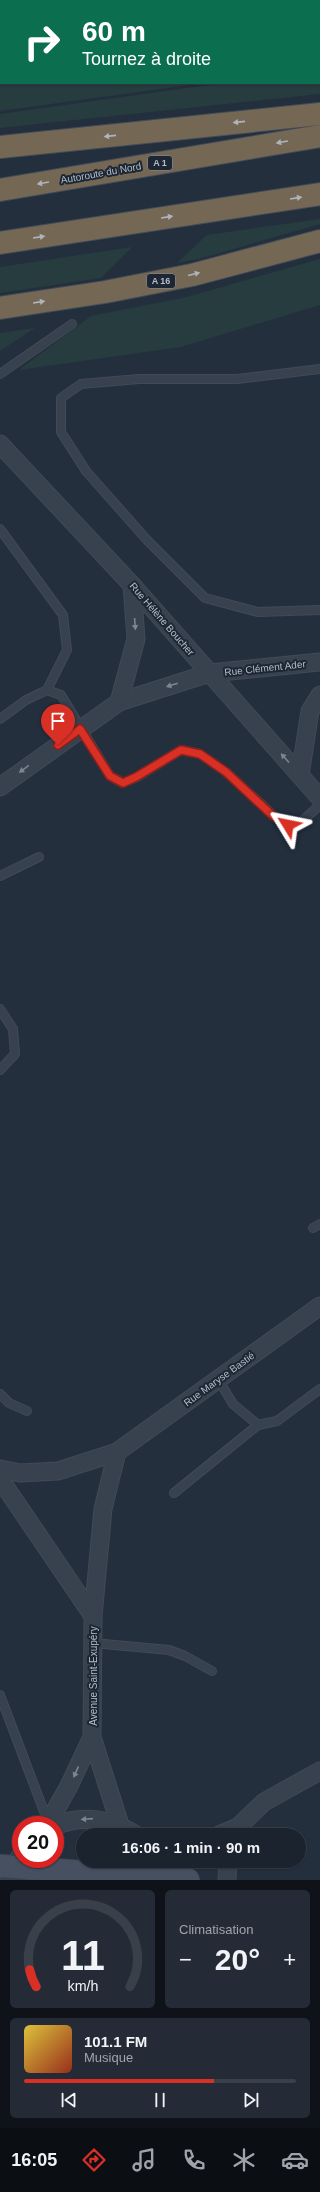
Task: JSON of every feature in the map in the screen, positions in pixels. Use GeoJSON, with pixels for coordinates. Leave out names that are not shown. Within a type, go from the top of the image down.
{"type":"FeatureCollection","features":[{"type":"Feature","properties":{"kind":"highway"},"geometry":{"type":"LineString","coordinates":[[0,147],[320,114]]}},
{"type":"Feature","properties":{"kind":"highway","name":"Autoroute du Nord"},"geometry":{"type":"LineString","coordinates":[[0,190],[320,136]]}},
{"type":"Feature","properties":{"kind":"highway"},"geometry":{"type":"LineString","coordinates":[[0,243],[320,194]]}},
{"type":"Feature","properties":{"kind":"highway","name":"A 16"},"geometry":{"type":"LineString","coordinates":[[0,308],[105,292],[192,275],[320,240]]}},
{"type":"Feature","properties":{"kind":"main road"},"geometry":{"type":"LineString","coordinates":[[11,1867],[162,1873],[188,1880]]}},
{"type":"Feature","properties":{"kind":"street","name":"Rue Hélène Boucher"},"geometry":{"type":"LineString","coordinates":[[0,444],[132,585],[320,798]]}},
{"type":"Feature","properties":{"kind":"street"},"geometry":{"type":"LineString","coordinates":[[120,702],[136,639],[132,585]]}},
{"type":"Feature","properties":{"kind":"street","name":"Rue Clément Ader"},"geometry":{"type":"LineString","coordinates":[[0,787],[120,702],[210,674],[320,662]]}},
{"type":"Feature","properties":{"kind":"street"},"geometry":{"type":"LineString","coordinates":[[300,775],[310,711],[320,695]]}},
{"type":"Feature","properties":{"kind":"street","name":"Rue Maryse Bastié"},"geometry":{"type":"LineString","coordinates":[[0,1469],[20,1473],[58,1471],[117,1452],[320,1306]]}},
{"type":"Feature","properties":{"kind":"street"},"geometry":{"type":"LineString","coordinates":[[93,1616],[103,1509],[117,1452]]}},
{"type":"Feature","properties":{"kind":"street","name":"Avenue Saint-Exupéry"},"geometry":{"type":"LineString","coordinates":[[0,1479],[93,1616],[92,1737],[120,1825]]}},
{"type":"Feature","properties":{"kind":"street"},"geometry":{"type":"LineString","coordinates":[[54,1816],[92,1737]]}},
{"type":"Feature","properties":{"kind":"street"},"geometry":{"type":"LineString","coordinates":[[240,1828],[264,1802],[320,1771]]}},
{"type":"Feature","properties":{"kind":"street"},"geometry":{"type":"LineString","coordinates":[[64,1821],[95,1818],[120,1825],[125,1828]]}},
{"type":"Feature","properties":{"kind":"street"},"geometry":{"type":"LineString","coordinates":[[227,1880],[228,1868]]}},
{"type":"Feature","properties":{"kind":"lane"},"geometry":{"type":"LineString","coordinates":[[0,374],[72,324]]}},
{"type":"Feature","properties":{"kind":"lane"},"geometry":{"type":"LineString","coordinates":[[320,369],[237,378],[139,379],[81,384],[61,398],[61,432],[86,472],[147,540],[205,598],[258,612],[320,610]]}},
{"type":"Feature","properties":{"kind":"lane"},"geometry":{"type":"LineString","coordinates":[[0,529],[63,615],[67,650],[47,690],[26,700],[0,719]]}},
{"type":"Feature","properties":{"kind":"lane"},"geometry":{"type":"LineString","coordinates":[[47,690],[61,695],[80,729],[110,776],[123,783],[136,777],[181,750],[200,754],[226,772],[273,816],[288,825],[300,822],[320,805]]}},
{"type":"Feature","properties":{"kind":"lane"},"geometry":{"type":"LineString","coordinates":[[0,876],[39,857]]}},
{"type":"Feature","properties":{"kind":"lane"},"geometry":{"type":"LineString","coordinates":[[0,1009],[13,1029],[15,1054],[0,1070]]}},
{"type":"Feature","properties":{"kind":"lane"},"geometry":{"type":"LineString","coordinates":[[218,1379],[233,1404],[258,1425]]}},
{"type":"Feature","properties":{"kind":"lane"},"geometry":{"type":"LineString","coordinates":[[174,1493],[258,1425],[277,1421],[320,1389]]}},
{"type":"Feature","properties":{"kind":"lane"},"geometry":{"type":"LineString","coordinates":[[0,1394],[9,1403],[27,1411]]}},
{"type":"Feature","properties":{"kind":"lane"},"geometry":{"type":"LineString","coordinates":[[93,1643],[169,1650],[185,1656],[212,1671]]}},
{"type":"Feature","properties":{"kind":"lane"},"geometry":{"type":"LineString","coordinates":[[0,1695],[47,1816]]}},
{"type":"Feature","properties":{"kind":"green space"},"geometry":{"type":"Polygon","coordinates":[[[0,84],[197,84],[0,111],[0,84]]]}},
{"type":"Feature","properties":{"kind":"green space"},"geometry":{"type":"Polygon","coordinates":[[[216,84],[320,84],[320,94],[0,128],[0,114],[216,84]]]}},
{"type":"Feature","properties":{"kind":"green space"},"geometry":{"type":"Polygon","coordinates":[[[320,219],[320,224],[199,259],[177,263],[207,235],[320,219]]]}},
{"type":"Feature","properties":{"kind":"green space"},"geometry":{"type":"Polygon","coordinates":[[[132,247],[101,278],[0,293],[0,267],[132,247]]]}},
{"type":"Feature","properties":{"kind":"green space"},"geometry":{"type":"Polygon","coordinates":[[[320,259],[320,305],[181,347],[19,370],[91,316],[187,297],[320,259]]]}},
{"type":"Feature","properties":{"kind":"green space"},"geometry":{"type":"Polygon","coordinates":[[[35,328],[0,351],[0,333],[35,328]]]}},
{"type":"Feature","properties":{"kind":"route"},"geometry":{"type":"LineString","coordinates":[[58,745],[80,729],[110,776],[123,783],[136,777],[181,750],[200,754],[226,772],[273,816],[288,825]]}}]}
